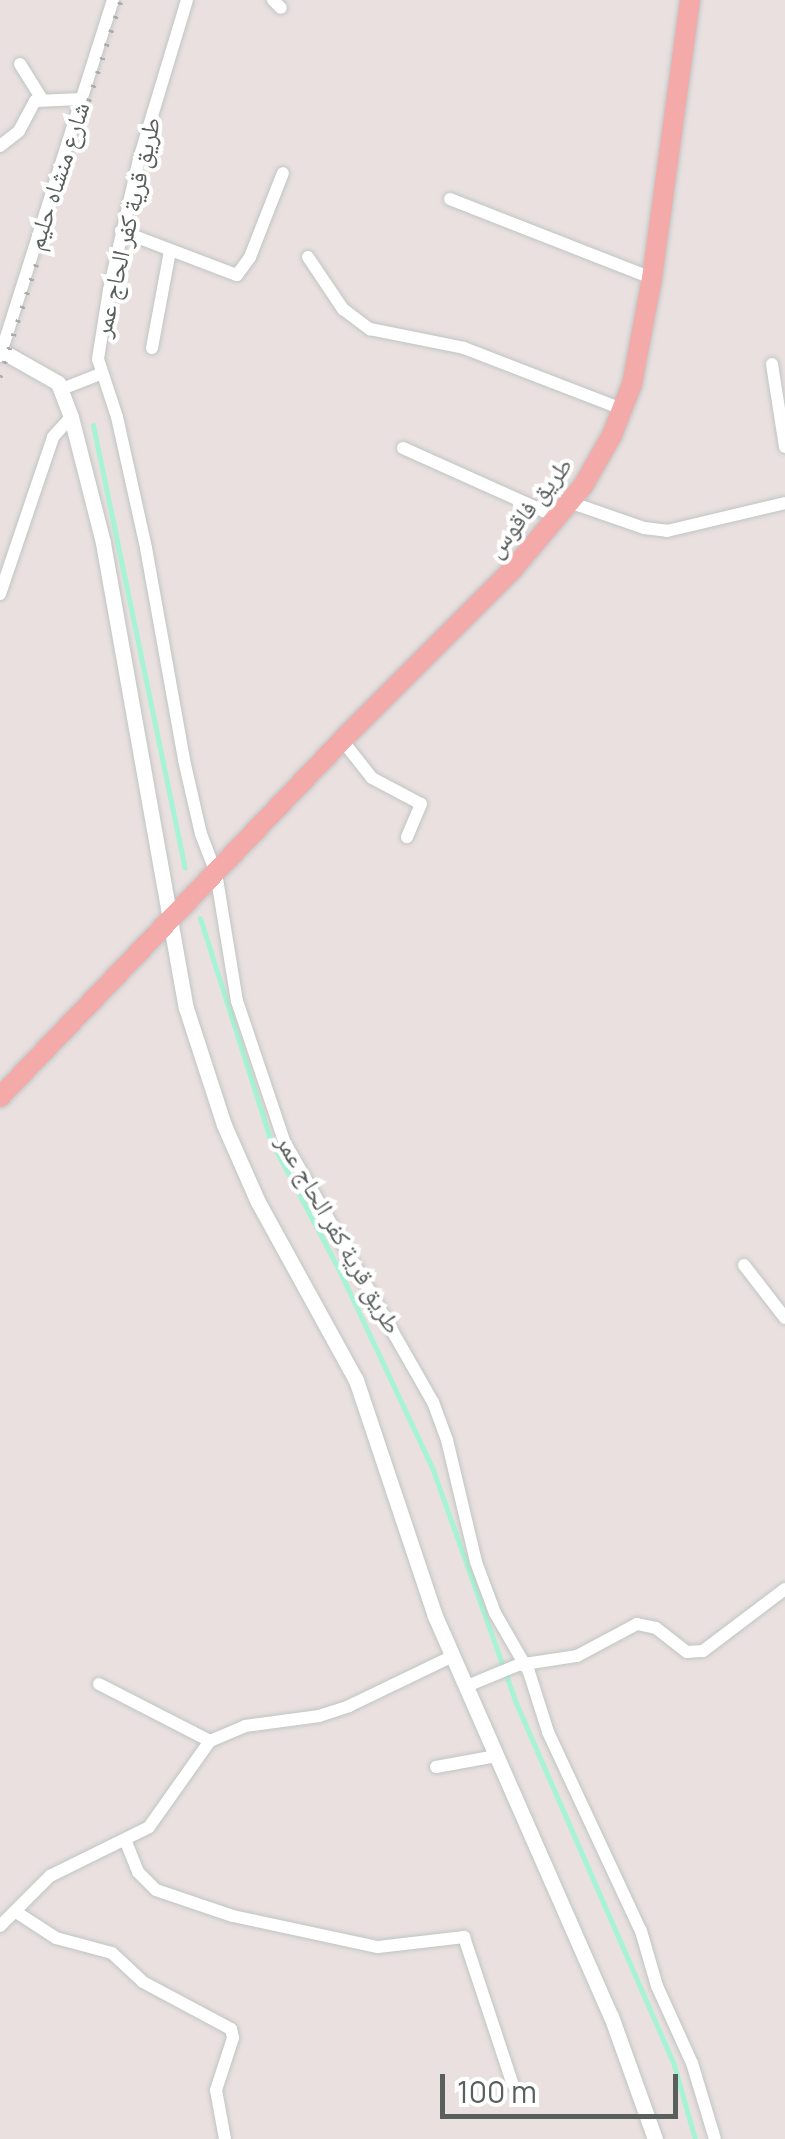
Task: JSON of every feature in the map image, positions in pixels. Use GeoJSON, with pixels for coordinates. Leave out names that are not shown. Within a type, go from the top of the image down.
{"type":"FeatureCollection","features":[{"type":"Feature","properties":{"kind":"main road","name":"طريق فاقوس"},"geometry":{"type":"LineString","coordinates":[[0,1098],[566,510],[598,461],[632,384],[652,278],[690,0]]}},
{"type":"Feature","properties":{"kind":"street","name":"شارع منشاه حليم"},"geometry":{"type":"LineString","coordinates":[[1,353],[113,0]]}},
{"type":"Feature","properties":{"kind":"street","name":"طريق قرية كفر الحاج عمر"},"geometry":{"type":"LineString","coordinates":[[188,0],[121,231],[98,346],[100,374],[117,417],[146,548],[184,760],[201,834],[216,873],[237,1001],[276,1123],[434,1402],[448,1440],[476,1562],[501,1627],[640,1931],[657,1986],[692,2063],[716,2139]]}},
{"type":"Feature","properties":{"kind":"street"},"geometry":{"type":"LineString","coordinates":[[20,64],[41,98]]}},
{"type":"Feature","properties":{"kind":"street"},"geometry":{"type":"LineString","coordinates":[[0,146],[19,130],[31,106],[41,98],[82,99]]}},
{"type":"Feature","properties":{"kind":"street"},"geometry":{"type":"LineString","coordinates":[[121,231],[237,275],[250,258],[284,173]]}},
{"type":"Feature","properties":{"kind":"street"},"geometry":{"type":"LineString","coordinates":[[450,199],[652,278]]}},
{"type":"Feature","properties":{"kind":"street"},"geometry":{"type":"LineString","coordinates":[[152,348],[170,251]]}},
{"type":"Feature","properties":{"kind":"street"},"geometry":{"type":"LineString","coordinates":[[308,257],[343,309],[370,329],[464,348],[622,410]]}},
{"type":"Feature","properties":{"kind":"street"},"geometry":{"type":"LineString","coordinates":[[1,353],[50,376],[62,389],[100,374]]}},
{"type":"Feature","properties":{"kind":"street"},"geometry":{"type":"LineString","coordinates":[[772,364],[785,447]]}},
{"type":"Feature","properties":{"kind":"street","name":"طريق قرية كفر الحاج عمر"},"geometry":{"type":"LineString","coordinates":[[62,389],[103,543],[186,1008],[224,1125],[258,1202],[356,1380],[419,1574],[451,1657],[474,1683],[496,1756],[611,2016],[654,2139]]}},
{"type":"Feature","properties":{"kind":"street"},"geometry":{"type":"LineString","coordinates":[[0,594],[53,437],[72,417]]}},
{"type":"Feature","properties":{"kind":"street"},"geometry":{"type":"LineString","coordinates":[[403,448],[566,510],[644,528],[668,531],[785,503]]}},
{"type":"Feature","properties":{"kind":"street"},"geometry":{"type":"LineString","coordinates":[[342,740],[372,778],[421,804],[408,837]]}},
{"type":"Feature","properties":{"kind":"street"},"geometry":{"type":"LineString","coordinates":[[744,1265],[785,1318]]}},
{"type":"Feature","properties":{"kind":"street"},"geometry":{"type":"LineString","coordinates":[[474,1683],[521,1664],[578,1656],[637,1624],[656,1628],[687,1652],[704,1651],[785,1589]]}},
{"type":"Feature","properties":{"kind":"street"},"geometry":{"type":"LineString","coordinates":[[0,1926],[50,1876],[126,1842],[158,1816],[193,1759],[210,1741],[244,1726],[319,1716],[349,1706],[451,1657]]}},
{"type":"Feature","properties":{"kind":"street"},"geometry":{"type":"LineString","coordinates":[[99,1684],[210,1741]]}},
{"type":"Feature","properties":{"kind":"street"},"geometry":{"type":"LineString","coordinates":[[436,1767],[496,1756]]}},
{"type":"Feature","properties":{"kind":"street"},"geometry":{"type":"LineString","coordinates":[[126,1842],[138,1872],[156,1890],[233,1916],[378,1946],[464,1937],[513,2085]]}},
{"type":"Feature","properties":{"kind":"street"},"geometry":{"type":"LineString","coordinates":[[16,1912],[56,1938],[112,1953],[144,1982],[231,2029],[234,2038],[216,2090],[226,2139]]}},
{"type":"Feature","properties":{"kind":"waterway"},"geometry":{"type":"LineString","coordinates":[[93,425],[185,868]]}},
{"type":"Feature","properties":{"kind":"waterway"},"geometry":{"type":"LineString","coordinates":[[200,918],[270,1139],[340,1272],[433,1470],[516,1703],[674,2065],[695,2139]]}},
{"type":"Feature","properties":{"kind":"railway"},"geometry":{"type":"LineString","coordinates":[[0,377],[121,0]]}}]}
